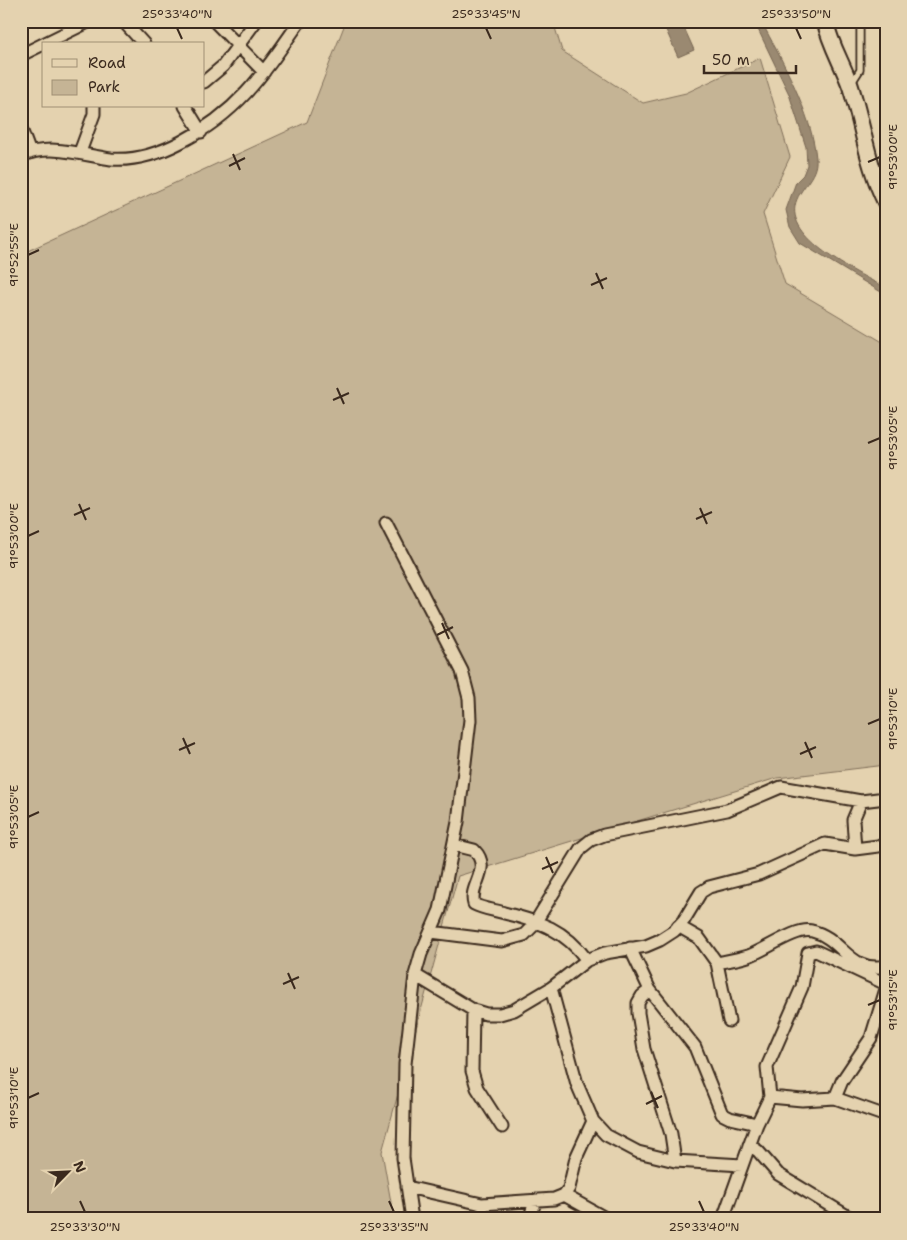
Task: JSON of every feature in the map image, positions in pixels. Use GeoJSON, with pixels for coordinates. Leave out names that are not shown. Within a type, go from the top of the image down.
{"type":"FeatureCollection","features":[{"type":"Feature","properties":{"kind":"street"},"geometry":{"type":"LineString","coordinates":[[66,39],[90,21]]}},
{"type":"Feature","properties":{"kind":"street"},"geometry":{"type":"LineString","coordinates":[[123,21],[142,42]]}},
{"type":"Feature","properties":{"kind":"street"},"geometry":{"type":"LineString","coordinates":[[214,21],[264,72]]}},
{"type":"Feature","properties":{"kind":"street"},"geometry":{"type":"LineString","coordinates":[[205,81],[223,66],[256,21]]}},
{"type":"Feature","properties":{"kind":"street"},"geometry":{"type":"LineString","coordinates":[[21,129],[25,154],[53,150],[80,152],[112,159],[142,157],[166,150],[201,132],[232,108],[264,72],[300,21]]}},
{"type":"Feature","properties":{"kind":"street"},"geometry":{"type":"LineString","coordinates":[[824,21],[830,41],[850,86],[875,176],[886,203]]}},
{"type":"Feature","properties":{"kind":"street"},"geometry":{"type":"LineString","coordinates":[[21,55],[42,48]]}},
{"type":"Feature","properties":{"kind":"street"},"geometry":{"type":"LineString","coordinates":[[80,152],[94,114],[94,108]]}},
{"type":"Feature","properties":{"kind":"street"},"geometry":{"type":"LineString","coordinates":[[186,108],[201,132]]}},
{"type":"Feature","properties":{"kind":"street"},"geometry":{"type":"LineString","coordinates":[[386,523],[462,671],[469,698],[470,720],[454,845],[440,910],[415,975],[405,1064],[402,1118],[402,1158],[412,1219]]}},
{"type":"Feature","properties":{"kind":"street"},"geometry":{"type":"LineString","coordinates":[[431,932],[502,941],[524,935],[536,921],[581,848],[604,835],[727,810],[781,787],[861,801],[886,798]]}},
{"type":"Feature","properties":{"kind":"street"},"geometry":{"type":"LineString","coordinates":[[855,850],[853,820],[861,801]]}},
{"type":"Feature","properties":{"kind":"street"},"geometry":{"type":"LineString","coordinates":[[415,975],[472,1010],[486,1014],[500,1014],[514,1010],[551,988],[587,960],[605,953],[660,940],[678,926],[693,902],[701,892],[709,887],[759,874],[825,844],[855,850],[886,845]]}},
{"type":"Feature","properties":{"kind":"street"},"geometry":{"type":"LineString","coordinates":[[454,845],[474,850],[482,862],[483,868],[473,899],[474,904],[536,921],[566,937],[587,960]]}},
{"type":"Feature","properties":{"kind":"street"},"geometry":{"type":"LineString","coordinates":[[678,926],[699,938],[710,949],[717,963],[729,1022]]}},
{"type":"Feature","properties":{"kind":"street"},"geometry":{"type":"LineString","coordinates":[[717,963],[749,956],[798,933],[810,930],[822,935],[860,965],[869,968],[886,966]]}},
{"type":"Feature","properties":{"kind":"street"},"geometry":{"type":"LineString","coordinates":[[630,948],[650,990],[695,1047],[722,1114],[730,1118],[757,1124]]}},
{"type":"Feature","properties":{"kind":"street"},"geometry":{"type":"LineString","coordinates":[[724,1219],[749,1145],[770,1097],[767,1067],[802,987],[808,953],[816,951],[886,984]]}},
{"type":"Feature","properties":{"kind":"street"},"geometry":{"type":"LineString","coordinates":[[551,988],[577,1084],[593,1121],[606,1135],[638,1152],[675,1161],[742,1165]]}},
{"type":"Feature","properties":{"kind":"street"},"geometry":{"type":"LineString","coordinates":[[835,1098],[842,1081],[871,1038],[886,989]]}},
{"type":"Feature","properties":{"kind":"street"},"geometry":{"type":"LineString","coordinates":[[650,990],[642,996],[638,1003],[638,1013],[644,1049],[671,1134],[675,1161]]}},
{"type":"Feature","properties":{"kind":"street"},"geometry":{"type":"LineString","coordinates":[[472,1010],[472,1071],[477,1088],[502,1127]]}},
{"type":"Feature","properties":{"kind":"street"},"geometry":{"type":"LineString","coordinates":[[770,1097],[802,1100],[835,1098],[886,1116]]}},
{"type":"Feature","properties":{"kind":"street"},"geometry":{"type":"LineString","coordinates":[[407,1187],[482,1204],[554,1199],[564,1195],[569,1188],[576,1158],[593,1121]]}},
{"type":"Feature","properties":{"kind":"street"},"geometry":{"type":"LineString","coordinates":[[749,1145],[778,1174],[852,1219]]}},
{"type":"Feature","properties":{"kind":"street"},"geometry":{"type":"LineString","coordinates":[[564,1195],[607,1219]]}},
{"type":"Feature","properties":{"kind":"street"},"geometry":{"type":"LineString","coordinates":[[529,1219],[536,1200]]}},
{"type":"Feature","properties":{"kind":"street"},"geometry":{"type":"LineString","coordinates":[[482,1204],[483,1219]]}},
{"type":"Feature","properties":{"kind":"lane"},"geometry":{"type":"LineString","coordinates":[[850,86],[860,70],[860,21]]}},
{"type":"Feature","properties":{"kind":"green space"},"geometry":{"type":"Polygon","coordinates":[[[346,21],[553,21],[562,51],[643,103],[686,93],[760,58],[790,157],[763,214],[785,284],[886,344],[886,765],[777,778],[458,876],[382,1152],[394,1219],[21,1219],[21,254],[307,122],[346,21]]]}},
{"type":"Feature","properties":{"kind":"shaded area"},"geometry":{"type":"Polygon","coordinates":[[[662,21],[681,21],[694,50],[678,57],[662,21]]]}},
{"type":"Feature","properties":{"kind":"shaded area"},"geometry":{"type":"Polygon","coordinates":[[[754,21],[761,21],[787,70],[809,124],[813,141],[816,165],[797,200],[795,206],[796,219],[803,232],[814,244],[844,265],[886,288],[886,295],[800,243],[790,227],[786,210],[796,182],[803,175],[807,165],[806,147],[789,94],[754,21]]]}}]}
